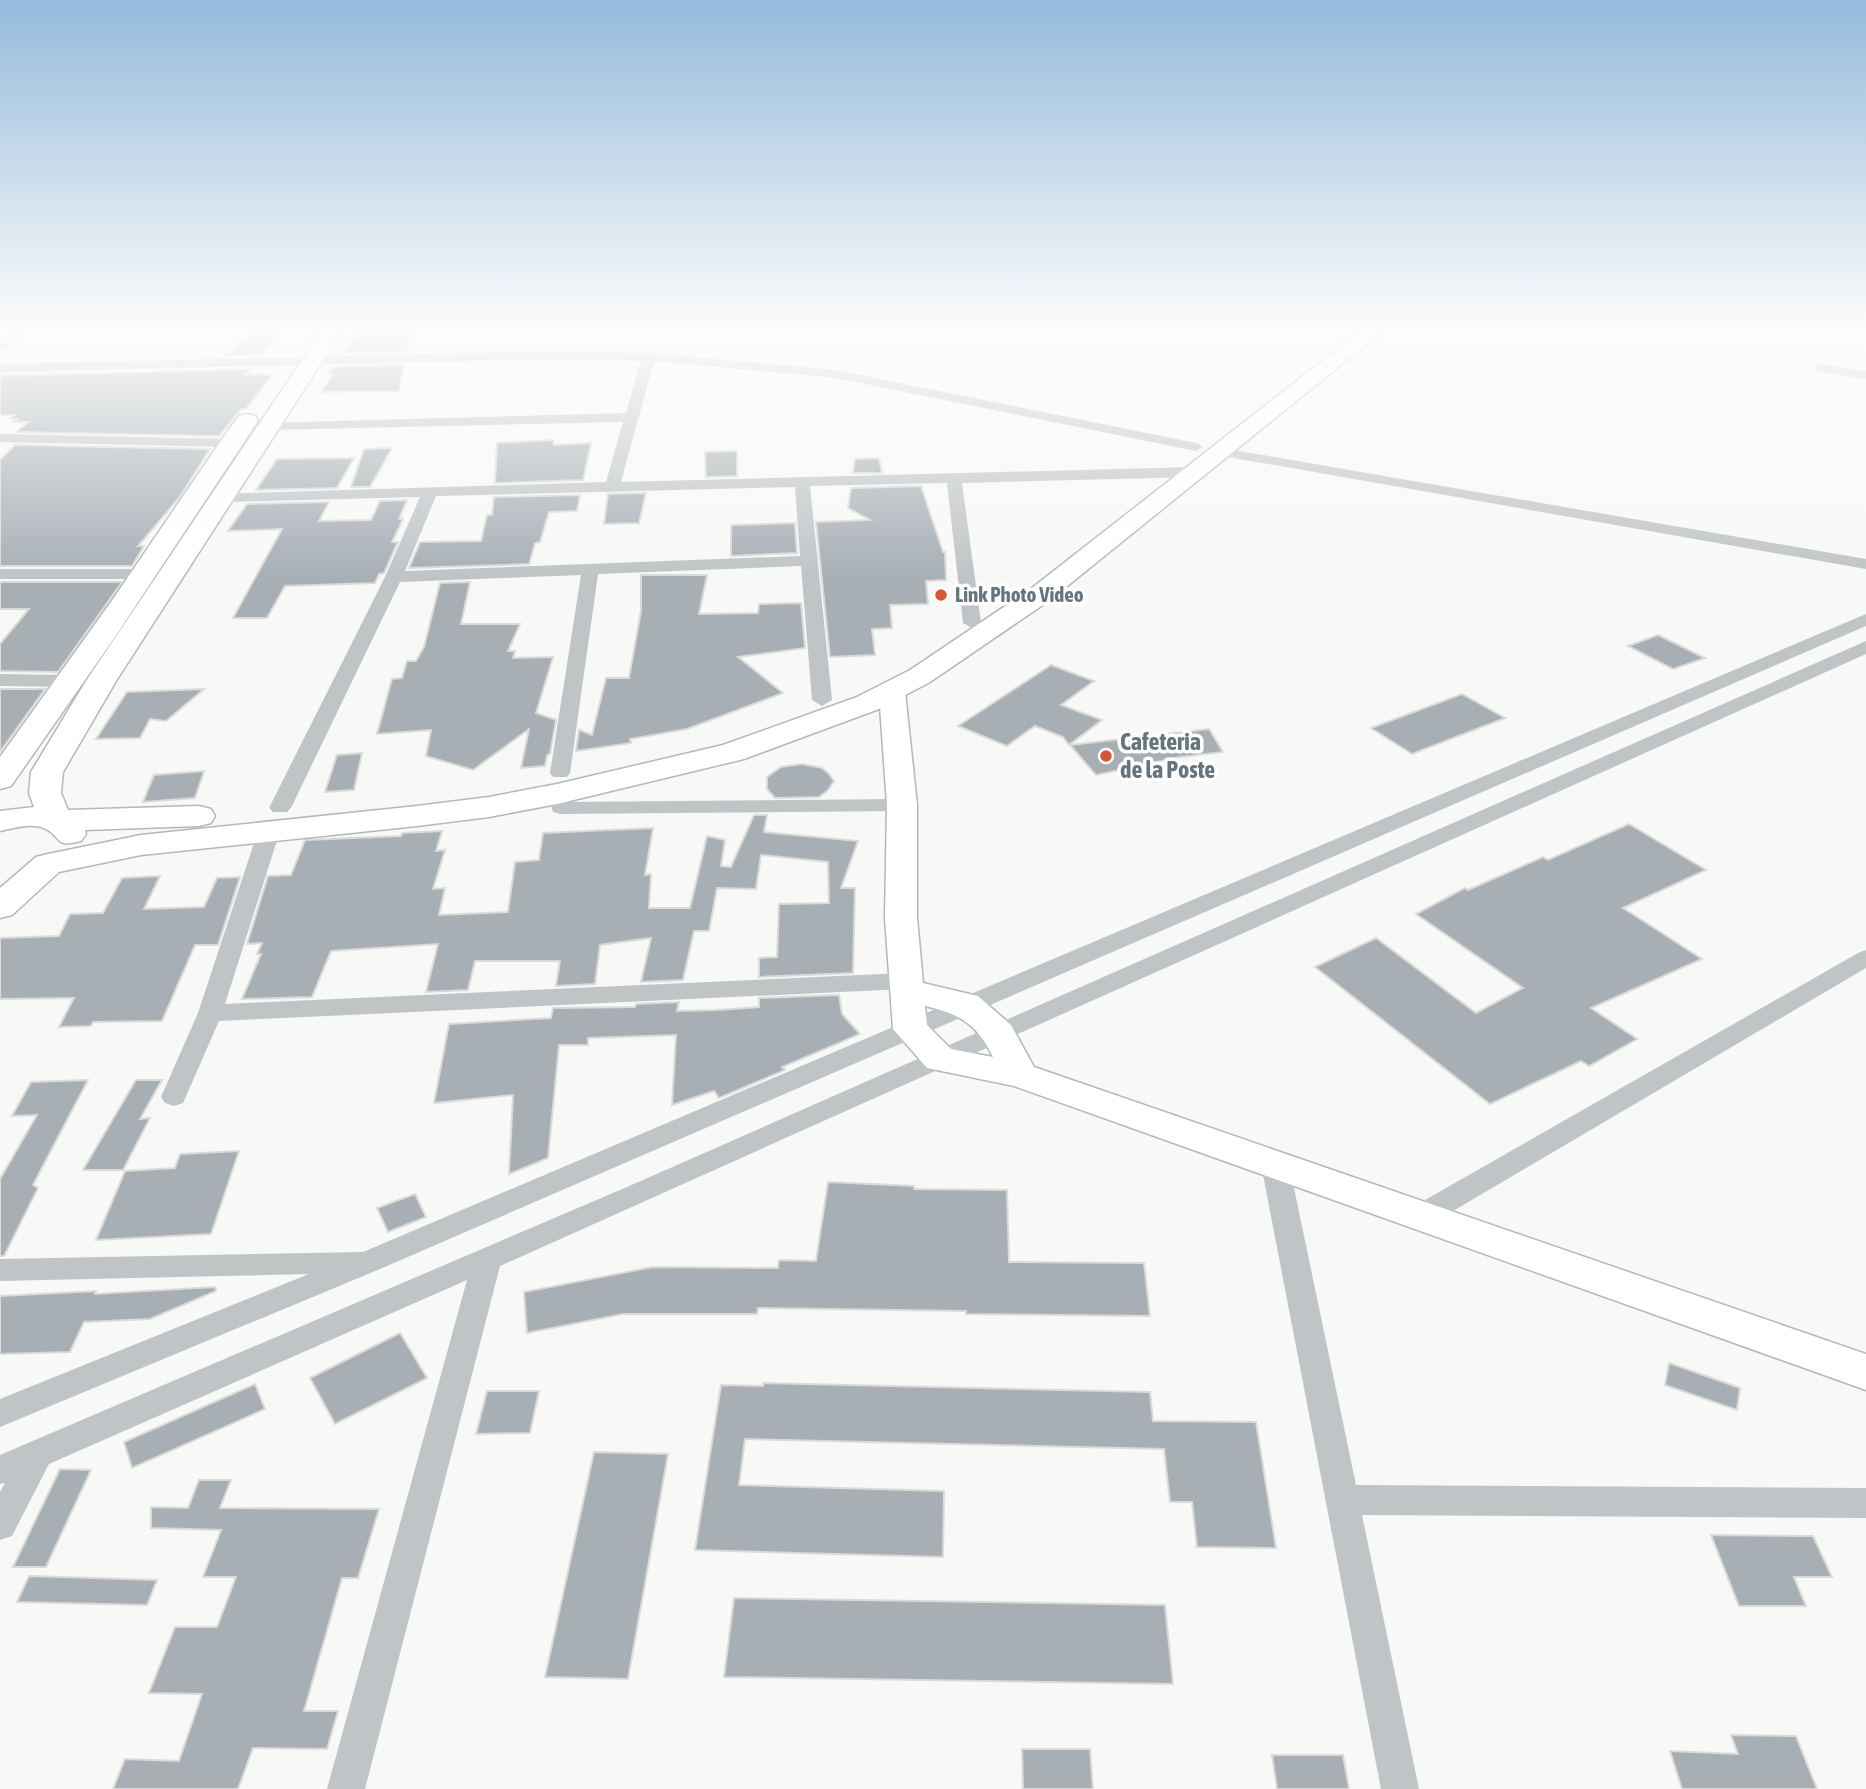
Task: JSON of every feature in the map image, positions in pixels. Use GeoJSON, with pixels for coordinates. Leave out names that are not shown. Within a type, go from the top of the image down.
{"type":"FeatureCollection","features":[{"type":"Feature","properties":{"kind":"main road"},"geometry":{"type":"LineString","coordinates":[[0,779],[71,681],[230,443],[260,409]]}},
{"type":"Feature","properties":{"kind":"main road"},"geometry":{"type":"LineString","coordinates":[[0,907],[67,847],[69,831],[55,820],[45,793],[47,772],[102,681],[278,409]]}},
{"type":"Feature","properties":{"kind":"main road"},"geometry":{"type":"LineString","coordinates":[[0,821],[29,816],[55,820],[275,820],[477,808],[705,740],[822,700],[918,657],[972,623],[1067,553],[1163,473],[1204,457],[1249,409]]}},
{"type":"Feature","properties":{"kind":"main road"},"geometry":{"type":"LineString","coordinates":[[559,783],[733,752],[825,721],[892,692],[1041,594],[1204,457],[1267,409]]}},
{"type":"Feature","properties":{"kind":"main road"},"geometry":{"type":"LineString","coordinates":[[0,881],[18,877],[48,864],[275,820]]}},
{"type":"Feature","properties":{"kind":"street"},"geometry":{"type":"LineString","coordinates":[[612,486],[635,409]]}},
{"type":"Feature","properties":{"kind":"street"},"geometry":{"type":"LineString","coordinates":[[993,409],[1204,457],[1866,564]]}},
{"type":"Feature","properties":{"kind":"street"},"geometry":{"type":"LineString","coordinates":[[269,426],[633,416]]}},
{"type":"Feature","properties":{"kind":"street"},"geometry":{"type":"LineString","coordinates":[[0,438],[230,443]]}},
{"type":"Feature","properties":{"kind":"street"},"geometry":{"type":"LineString","coordinates":[[222,497],[1163,473]]}},
{"type":"Feature","properties":{"kind":"street"},"geometry":{"type":"LineString","coordinates":[[954,478],[972,623]]}},
{"type":"Feature","properties":{"kind":"street"},"geometry":{"type":"LineString","coordinates":[[802,482],[822,700]]}},
{"type":"Feature","properties":{"kind":"street"},"geometry":{"type":"LineString","coordinates":[[174,1097],[210,1013],[275,820],[394,577],[430,491]]}},
{"type":"Feature","properties":{"kind":"street"},"geometry":{"type":"LineString","coordinates":[[394,577],[808,561]]}},
{"type":"Feature","properties":{"kind":"street"},"geometry":{"type":"LineString","coordinates":[[590,569],[559,783],[560,808],[902,805]]}},
{"type":"Feature","properties":{"kind":"street"},"geometry":{"type":"LineString","coordinates":[[0,574],[143,574]]}},
{"type":"Feature","properties":{"kind":"street"},"geometry":{"type":"LineString","coordinates":[[0,1413],[370,1261],[1866,619]]}},
{"type":"Feature","properties":{"kind":"street"},"geometry":{"type":"LineString","coordinates":[[0,1470],[999,1033],[1866,647]]}},
{"type":"Feature","properties":{"kind":"street"},"geometry":{"type":"LineString","coordinates":[[0,680],[71,681]]}},
{"type":"Feature","properties":{"kind":"street"},"geometry":{"type":"LineString","coordinates":[[892,692],[902,805],[901,918],[910,1028],[940,1059],[1020,1075],[1866,1372]]}},
{"type":"Feature","properties":{"kind":"street"},"geometry":{"type":"LineString","coordinates":[[1421,1216],[1866,958]]}},
{"type":"Feature","properties":{"kind":"street"},"geometry":{"type":"LineString","coordinates":[[210,1013],[905,985],[966,1004],[999,1033],[1020,1075]]}},
{"type":"Feature","properties":{"kind":"street"},"geometry":{"type":"LineString","coordinates":[[1275,1164],[1400,1789]]}},
{"type":"Feature","properties":{"kind":"street"},"geometry":{"type":"LineString","coordinates":[[346,1789],[488,1257]]}},
{"type":"Feature","properties":{"kind":"street"},"geometry":{"type":"LineString","coordinates":[[0,1270],[370,1261]]}},
{"type":"Feature","properties":{"kind":"street"},"geometry":{"type":"LineString","coordinates":[[0,1525],[37,1454]]}},
{"type":"Feature","properties":{"kind":"street"},"geometry":{"type":"LineString","coordinates":[[1342,1500],[1866,1503]]}},
{"type":"Feature","properties":{"kind":"building"},"geometry":{"type":"Polygon","coordinates":[[[0,409],[241,409],[219,436],[16,432],[28,422],[13,422],[17,419],[10,419],[15,415],[0,415],[0,409]]]}},
{"type":"Feature","properties":{"kind":"building"},"geometry":{"type":"Polygon","coordinates":[[[553,440],[554,445],[591,443],[583,480],[495,483],[497,443],[553,440]]]}},
{"type":"Feature","properties":{"kind":"building"},"geometry":{"type":"Polygon","coordinates":[[[15,445],[210,449],[179,498],[138,546],[144,546],[132,566],[0,566],[0,460],[15,445]]]}},
{"type":"Feature","properties":{"kind":"building"},"geometry":{"type":"Polygon","coordinates":[[[392,448],[370,487],[351,487],[364,449],[392,448]]]}},
{"type":"Feature","properties":{"kind":"building"},"geometry":{"type":"Polygon","coordinates":[[[737,451],[737,476],[706,477],[705,452],[737,451]]]}},
{"type":"Feature","properties":{"kind":"building"},"geometry":{"type":"Polygon","coordinates":[[[354,458],[337,488],[256,490],[277,459],[354,458]]]}},
{"type":"Feature","properties":{"kind":"building"},"geometry":{"type":"Polygon","coordinates":[[[879,458],[882,473],[853,473],[855,459],[879,458]]]}},
{"type":"Feature","properties":{"kind":"building"},"geometry":{"type":"Polygon","coordinates":[[[921,486],[945,552],[946,580],[926,581],[928,604],[890,605],[892,628],[872,629],[875,655],[830,657],[816,522],[870,520],[848,508],[851,488],[921,486]]]}},
{"type":"Feature","properties":{"kind":"building"},"geometry":{"type":"Polygon","coordinates":[[[646,493],[639,523],[604,524],[608,494],[646,493]]]}},
{"type":"Feature","properties":{"kind":"building"},"geometry":{"type":"Polygon","coordinates":[[[580,495],[577,511],[549,512],[540,542],[535,543],[529,564],[409,568],[420,542],[481,541],[487,515],[492,515],[494,497],[580,495]]]}},
{"type":"Feature","properties":{"kind":"building"},"geometry":{"type":"Polygon","coordinates":[[[407,500],[399,519],[403,519],[392,542],[398,542],[384,573],[379,574],[375,583],[285,586],[267,618],[233,618],[282,529],[228,531],[247,504],[329,502],[319,521],[371,520],[380,501],[407,500]]]}},
{"type":"Feature","properties":{"kind":"building"},"geometry":{"type":"Polygon","coordinates":[[[795,523],[797,553],[731,556],[731,525],[795,523]]]}},
{"type":"Feature","properties":{"kind":"building"},"geometry":{"type":"Polygon","coordinates":[[[641,575],[707,575],[699,614],[758,613],[759,604],[801,603],[805,648],[738,657],[783,693],[687,729],[630,739],[631,743],[576,751],[579,730],[592,735],[606,678],[629,678],[641,611],[641,575]]]}},
{"type":"Feature","properties":{"kind":"building"},"geometry":{"type":"Polygon","coordinates":[[[0,582],[122,582],[58,672],[0,671],[0,644],[29,609],[0,609],[0,582]]]}},
{"type":"Feature","properties":{"kind":"building"},"geometry":{"type":"Polygon","coordinates":[[[470,582],[461,624],[520,624],[508,651],[515,651],[513,658],[553,657],[536,713],[556,720],[545,766],[521,768],[529,729],[473,770],[426,756],[431,730],[377,734],[392,679],[402,678],[407,661],[416,661],[424,647],[440,583],[470,582]]]}},
{"type":"Feature","properties":{"kind":"building"},"geometry":{"type":"Polygon","coordinates":[[[1658,635],[1705,658],[1673,669],[1628,646],[1658,635]]]}},
{"type":"Feature","properties":{"kind":"building"},"geometry":{"type":"Polygon","coordinates":[[[1051,665],[1094,681],[1061,705],[1102,720],[1069,745],[1063,737],[1035,726],[1007,746],[958,726],[1051,665]]]}},
{"type":"Feature","properties":{"kind":"building"},"geometry":{"type":"Polygon","coordinates":[[[0,689],[45,689],[0,752],[0,689]]]}},
{"type":"Feature","properties":{"kind":"building"},"geometry":{"type":"Polygon","coordinates":[[[204,689],[166,721],[150,719],[140,738],[96,739],[127,692],[204,689]]]}},
{"type":"Feature","properties":{"kind":"building"},"geometry":{"type":"Polygon","coordinates":[[[1462,694],[1505,718],[1412,754],[1371,728],[1462,694]]]}},
{"type":"Feature","properties":{"kind":"building"},"geometry":{"type":"Polygon","coordinates":[[[1209,729],[1223,752],[1180,757],[1096,775],[1070,745],[1209,729]]]}},
{"type":"Feature","properties":{"kind":"building"},"geometry":{"type":"Polygon","coordinates":[[[362,753],[354,790],[325,792],[337,755],[362,753]]]}},
{"type":"Feature","properties":{"kind":"building"},"geometry":{"type":"Polygon","coordinates":[[[802,764],[822,768],[828,773],[834,781],[828,790],[819,797],[775,798],[767,789],[767,777],[781,767],[802,764]]]}},
{"type":"Feature","properties":{"kind":"building"},"geometry":{"type":"Polygon","coordinates":[[[204,771],[195,798],[143,802],[154,775],[204,771]]]}},
{"type":"Feature","properties":{"kind":"building"},"geometry":{"type":"Polygon","coordinates":[[[754,815],[767,815],[764,832],[858,841],[841,888],[855,888],[853,973],[759,977],[759,958],[777,957],[779,904],[829,903],[828,862],[761,855],[756,889],[717,888],[709,931],[694,931],[683,980],[641,982],[651,938],[600,945],[595,984],[556,986],[560,961],[475,961],[468,990],[426,992],[438,944],[331,951],[312,997],[242,999],[261,954],[257,954],[262,943],[247,944],[268,876],[291,875],[305,840],[401,836],[402,833],[442,831],[436,851],[445,850],[433,889],[445,888],[439,915],[508,912],[515,862],[539,860],[543,833],[653,828],[645,875],[651,874],[649,908],[690,908],[707,836],[725,840],[721,866],[731,867],[754,815]]]}},
{"type":"Feature","properties":{"kind":"building"},"geometry":{"type":"Polygon","coordinates":[[[1629,824],[1706,870],[1623,908],[1702,959],[1591,1008],[1637,1039],[1589,1066],[1581,1061],[1490,1104],[1315,967],[1376,938],[1476,1013],[1523,988],[1416,914],[1465,888],[1468,890],[1543,857],[1548,860],[1629,824]]]}},
{"type":"Feature","properties":{"kind":"building"},"geometry":{"type":"Polygon","coordinates":[[[160,876],[144,909],[204,907],[217,878],[240,877],[218,945],[195,945],[162,1021],[93,1022],[91,1026],[59,1027],[74,998],[0,999],[0,938],[59,936],[70,914],[103,913],[122,878],[160,876]]]}},
{"type":"Feature","properties":{"kind":"building"},"geometry":{"type":"Polygon","coordinates":[[[839,995],[842,1014],[860,1034],[782,1067],[785,1070],[719,1098],[714,1091],[672,1105],[676,1035],[588,1038],[588,1045],[559,1045],[548,1158],[509,1174],[513,1095],[434,1103],[449,1024],[551,1018],[553,1008],[635,1007],[636,1004],[679,1002],[677,1011],[717,1010],[759,1007],[759,998],[839,995]]]}},
{"type":"Feature","properties":{"kind":"building"},"geometry":{"type":"Polygon","coordinates":[[[88,1080],[33,1185],[38,1188],[4,1256],[0,1256],[0,1179],[37,1115],[12,1116],[31,1082],[88,1080]]]}},
{"type":"Feature","properties":{"kind":"building"},"geometry":{"type":"Polygon","coordinates":[[[136,1080],[162,1080],[140,1119],[150,1118],[123,1170],[83,1170],[136,1080]]]}},
{"type":"Feature","properties":{"kind":"building"},"geometry":{"type":"Polygon","coordinates":[[[239,1151],[211,1234],[96,1240],[125,1171],[175,1168],[180,1154],[239,1151]]]}},
{"type":"Feature","properties":{"kind":"building"},"geometry":{"type":"Polygon","coordinates":[[[828,1182],[914,1186],[914,1189],[1007,1190],[1009,1262],[1144,1263],[1150,1316],[758,1308],[757,1314],[623,1314],[527,1333],[524,1292],[653,1267],[778,1268],[779,1260],[816,1261],[828,1182]]]}},
{"type":"Feature","properties":{"kind":"building"},"geometry":{"type":"Polygon","coordinates":[[[415,1194],[426,1217],[388,1232],[377,1208],[415,1194]]]}},
{"type":"Feature","properties":{"kind":"building"},"geometry":{"type":"Polygon","coordinates":[[[215,1287],[216,1291],[150,1319],[84,1322],[70,1352],[0,1354],[0,1296],[215,1287]]]}},
{"type":"Feature","properties":{"kind":"building"},"geometry":{"type":"Polygon","coordinates":[[[400,1333],[427,1378],[335,1424],[310,1378],[400,1333]]]}},
{"type":"Feature","properties":{"kind":"building"},"geometry":{"type":"Polygon","coordinates":[[[1669,1363],[1740,1388],[1737,1410],[1665,1385],[1669,1363]]]}},
{"type":"Feature","properties":{"kind":"building"},"geometry":{"type":"Polygon","coordinates":[[[763,1383],[1150,1392],[1153,1421],[1256,1422],[1276,1548],[1197,1547],[1192,1502],[1170,1502],[1164,1449],[745,1439],[739,1485],[944,1491],[943,1557],[695,1550],[721,1385],[763,1386],[763,1383]]]}},
{"type":"Feature","properties":{"kind":"building"},"geometry":{"type":"Polygon","coordinates":[[[255,1384],[265,1409],[132,1468],[124,1442],[255,1384]]]}},
{"type":"Feature","properties":{"kind":"building"},"geometry":{"type":"Polygon","coordinates":[[[487,1391],[539,1391],[530,1433],[476,1434],[487,1391]]]}},
{"type":"Feature","properties":{"kind":"building"},"geometry":{"type":"Polygon","coordinates":[[[594,1452],[668,1454],[628,1679],[545,1677],[594,1452]]]}},
{"type":"Feature","properties":{"kind":"building"},"geometry":{"type":"Polygon","coordinates":[[[60,1469],[91,1470],[46,1567],[13,1567],[60,1469]]]}},
{"type":"Feature","properties":{"kind":"building"},"geometry":{"type":"Polygon","coordinates":[[[199,1480],[231,1480],[220,1508],[379,1509],[358,1578],[342,1578],[304,1711],[338,1711],[327,1749],[253,1748],[238,1789],[113,1789],[125,1759],[179,1761],[202,1694],[149,1693],[175,1627],[217,1627],[236,1577],[203,1577],[221,1530],[151,1528],[151,1507],[188,1508],[199,1480]]]}},
{"type":"Feature","properties":{"kind":"building"},"geometry":{"type":"Polygon","coordinates":[[[1711,1535],[1813,1536],[1832,1577],[1794,1577],[1806,1606],[1739,1606],[1711,1535]]]}},
{"type":"Feature","properties":{"kind":"building"},"geometry":{"type":"Polygon","coordinates":[[[29,1576],[157,1580],[147,1605],[17,1602],[29,1576]]]}},
{"type":"Feature","properties":{"kind":"building"},"geometry":{"type":"Polygon","coordinates":[[[734,1598],[1165,1605],[1173,1684],[724,1677],[734,1598]]]}},
{"type":"Feature","properties":{"kind":"building"},"geometry":{"type":"Polygon","coordinates":[[[1731,1735],[1796,1736],[1817,1789],[1682,1789],[1670,1751],[1738,1754],[1731,1735]]]}},
{"type":"Feature","properties":{"kind":"building"},"geometry":{"type":"Polygon","coordinates":[[[1022,1749],[1090,1749],[1093,1789],[1023,1789],[1022,1749]]]}},
{"type":"Feature","properties":{"kind":"building"},"geometry":{"type":"Polygon","coordinates":[[[1272,1755],[1343,1755],[1349,1789],[1277,1789],[1272,1755]]]}},
{"type":"Feature","properties":{"kind":"place","name":"Link Photo Video"},"geometry":{"type":"Point","coordinates":[941,595]}},
{"type":"Feature","properties":{"kind":"place","name":"Cafeteria de la Poste"},"geometry":{"type":"Point","coordinates":[1106,756]}}]}
